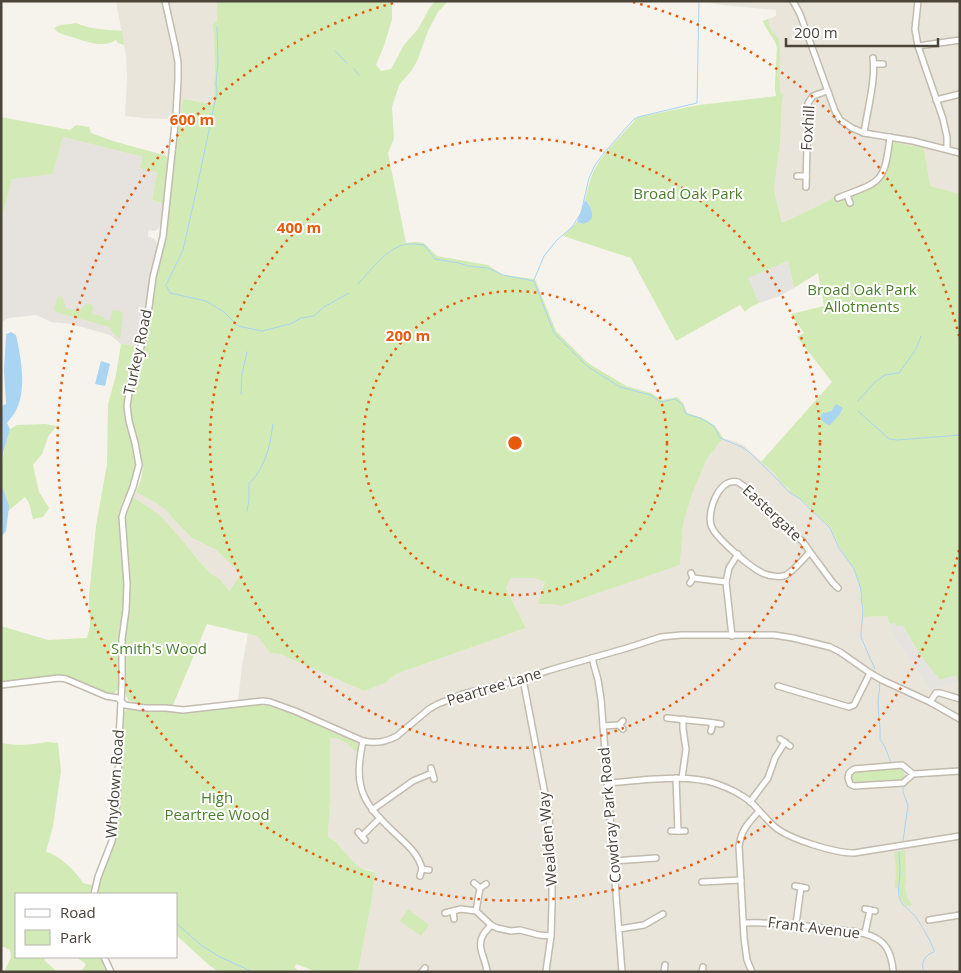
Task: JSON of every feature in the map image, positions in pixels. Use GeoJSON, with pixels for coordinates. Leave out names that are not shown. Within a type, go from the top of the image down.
{"type":"FeatureCollection","features":[{"type":"Feature","properties":{"kind":"street","name":"Turkey Road"},"geometry":{"type":"LineString","coordinates":[[121,701],[122,639],[127,584],[122,517],[139,465],[127,406],[130,381],[142,342],[153,277],[163,237],[176,115],[178,78],[175,46],[166,1]]}},
{"type":"Feature","properties":{"kind":"street"},"geometry":{"type":"LineString","coordinates":[[793,1],[800,14],[827,91],[840,120],[864,133],[913,141],[960,153]]}},
{"type":"Feature","properties":{"kind":"street"},"geometry":{"type":"LineString","coordinates":[[918,1],[915,29],[918,46],[943,119],[948,137],[947,149]]}},
{"type":"Feature","properties":{"kind":"street"},"geometry":{"type":"LineString","coordinates":[[918,46],[960,40]]}},
{"type":"Feature","properties":{"kind":"street"},"geometry":{"type":"LineString","coordinates":[[864,133],[874,61],[883,64]]}},
{"type":"Feature","properties":{"kind":"street","name":"Foxhill"},"geometry":{"type":"LineString","coordinates":[[806,187],[808,103],[813,96],[827,91]]}},
{"type":"Feature","properties":{"kind":"street"},"geometry":{"type":"LineString","coordinates":[[936,100],[960,94]]}},
{"type":"Feature","properties":{"kind":"street"},"geometry":{"type":"LineString","coordinates":[[838,198],[870,186],[879,179],[886,163],[890,137]]}},
{"type":"Feature","properties":{"kind":"street"},"geometry":{"type":"LineString","coordinates":[[797,176],[806,176]]}},
{"type":"Feature","properties":{"kind":"street"},"geometry":{"type":"LineString","coordinates":[[847,195],[850,203]]}},
{"type":"Feature","properties":{"kind":"street","name":"Eastergate"},"geometry":{"type":"LineString","coordinates":[[810,552],[788,574],[780,576],[765,574],[756,569],[715,534],[710,523],[711,509],[720,490],[732,482],[739,482],[745,486],[803,542],[838,588]]}},
{"type":"Feature","properties":{"kind":"street"},"geometry":{"type":"LineString","coordinates":[[732,636],[726,582],[729,568],[738,554]]}},
{"type":"Feature","properties":{"kind":"street"},"geometry":{"type":"LineString","coordinates":[[692,578],[726,582]]}},
{"type":"Feature","properties":{"kind":"street"},"geometry":{"type":"LineString","coordinates":[[828,588],[833,583]]}},
{"type":"Feature","properties":{"kind":"street","name":"Peartree Lane"},"geometry":{"type":"LineString","coordinates":[[1,685],[59,678],[66,679],[106,696],[118,698],[125,705],[145,708],[183,710],[263,701],[270,702],[363,741],[377,743],[392,739],[429,709],[463,694],[523,679],[661,637],[682,635],[774,635],[830,647],[882,680],[930,702],[960,719]]}},
{"type":"Feature","properties":{"kind":"street","name":"Cowdray Park Road"},"geometry":{"type":"LineString","coordinates":[[592,658],[598,680],[622,972]]}},
{"type":"Feature","properties":{"kind":"street"},"geometry":{"type":"LineString","coordinates":[[778,686],[849,707],[854,704],[870,673]]}},
{"type":"Feature","properties":{"kind":"street","name":"Wealden Way"},"geometry":{"type":"LineString","coordinates":[[523,679],[549,815],[552,875],[551,936],[546,972],[542,972]]}},
{"type":"Feature","properties":{"kind":"street"},"geometry":{"type":"LineString","coordinates":[[930,702],[936,693],[960,699]]}},
{"type":"Feature","properties":{"kind":"street","name":"Whydown Road"},"geometry":{"type":"LineString","coordinates":[[94,893],[98,877],[112,841],[120,756],[121,701]]}},
{"type":"Feature","properties":{"kind":"street"},"geometry":{"type":"LineString","coordinates":[[667,718],[721,724]]}},
{"type":"Feature","properties":{"kind":"street"},"geometry":{"type":"LineString","coordinates":[[682,778],[686,749],[683,719]]}},
{"type":"Feature","properties":{"kind":"street"},"geometry":{"type":"LineString","coordinates":[[712,731],[713,722]]}},
{"type":"Feature","properties":{"kind":"street"},"geometry":{"type":"LineString","coordinates":[[602,726],[622,725]]}},
{"type":"Feature","properties":{"kind":"street"},"geometry":{"type":"LineString","coordinates":[[363,741],[359,758],[360,787],[372,810],[412,848],[422,869],[420,876]]}},
{"type":"Feature","properties":{"kind":"street"},"geometry":{"type":"LineString","coordinates":[[750,802],[768,778],[775,758],[785,742]]}},
{"type":"Feature","properties":{"kind":"street"},"geometry":{"type":"LineString","coordinates":[[912,774],[902,765],[854,769],[848,772],[848,778],[850,784],[854,786],[903,783],[912,774],[960,771]]}},
{"type":"Feature","properties":{"kind":"street"},"geometry":{"type":"LineString","coordinates":[[372,810],[413,781],[432,774]]}},
{"type":"Feature","properties":{"kind":"street"},"geometry":{"type":"LineString","coordinates":[[676,778],[678,831]]}},
{"type":"Feature","properties":{"kind":"street"},"geometry":{"type":"LineString","coordinates":[[607,783],[682,778],[717,784],[750,802],[785,834],[846,853],[960,836]]}},
{"type":"Feature","properties":{"kind":"street"},"geometry":{"type":"LineString","coordinates":[[752,972],[747,960],[739,846],[745,828],[760,811]]}},
{"type":"Feature","properties":{"kind":"street"},"geometry":{"type":"LineString","coordinates":[[361,836],[380,818]]}},
{"type":"Feature","properties":{"kind":"street"},"geometry":{"type":"LineString","coordinates":[[671,831],[685,831]]}},
{"type":"Feature","properties":{"kind":"street"},"geometry":{"type":"LineString","coordinates":[[649,858],[649,866]]}},
{"type":"Feature","properties":{"kind":"street"},"geometry":{"type":"LineString","coordinates":[[613,861],[656,858]]}},
{"type":"Feature","properties":{"kind":"street"},"geometry":{"type":"LineString","coordinates":[[422,869],[429,870]]}},
{"type":"Feature","properties":{"kind":"street"},"geometry":{"type":"LineString","coordinates":[[702,882],[709,885],[741,880]]}},
{"type":"Feature","properties":{"kind":"street"},"geometry":{"type":"LineString","coordinates":[[474,883],[480,888]]}},
{"type":"Feature","properties":{"kind":"street"},"geometry":{"type":"LineString","coordinates":[[476,911],[480,888],[486,884]]}},
{"type":"Feature","properties":{"kind":"street"},"geometry":{"type":"LineString","coordinates":[[796,924],[800,887]]}},
{"type":"Feature","properties":{"kind":"street"},"geometry":{"type":"LineString","coordinates":[[445,913],[461,909],[476,911],[497,928],[551,936]]}},
{"type":"Feature","properties":{"kind":"street"},"geometry":{"type":"LineString","coordinates":[[864,933],[870,910]]}},
{"type":"Feature","properties":{"kind":"street"},"geometry":{"type":"LineString","coordinates":[[453,911],[454,919]]}},
{"type":"Feature","properties":{"kind":"street"},"geometry":{"type":"LineString","coordinates":[[654,912],[657,918]]}},
{"type":"Feature","properties":{"kind":"street"},"geometry":{"type":"LineString","coordinates":[[619,929],[635,928],[644,925],[663,914]]}},
{"type":"Feature","properties":{"kind":"street"},"geometry":{"type":"LineString","coordinates":[[929,920],[960,915]]}},
{"type":"Feature","properties":{"kind":"street","name":"Frant Avenue"},"geometry":{"type":"LineString","coordinates":[[744,923],[796,924],[864,933],[879,940],[888,949],[893,970]]}},
{"type":"Feature","properties":{"kind":"street"},"geometry":{"type":"LineString","coordinates":[[487,972],[480,949],[480,942],[491,925]]}},
{"type":"Feature","properties":{"kind":"street"},"geometry":{"type":"LineString","coordinates":[[104,958],[111,972]]}},
{"type":"Feature","properties":{"kind":"street"},"geometry":{"type":"LineString","coordinates":[[660,971],[665,965]]}},
{"type":"Feature","properties":{"kind":"shaded area"},"geometry":{"type":"Polygon","coordinates":[[[116,1],[217,1],[217,22],[213,24],[215,63],[213,104],[183,99],[180,118],[125,116],[126,56],[116,1]]]}},
{"type":"Feature","properties":{"kind":"shaded area"},"geometry":{"type":"Polygon","coordinates":[[[702,1],[960,1],[960,194],[930,187],[924,148],[887,141],[885,161],[881,172],[870,184],[835,197],[782,223],[774,191],[784,95],[776,96],[777,48],[763,21],[776,16],[776,10],[722,5],[702,1]]]}},
{"type":"Feature","properties":{"kind":"shaded area"},"geometry":{"type":"Polygon","coordinates":[[[63,137],[143,157],[157,172],[152,200],[163,203],[161,224],[158,229],[154,231],[149,230],[148,233],[148,237],[156,241],[158,248],[138,346],[121,344],[110,335],[71,324],[51,322],[36,315],[9,318],[1,322],[1,221],[12,178],[53,174],[63,137]]]}},
{"type":"Feature","properties":{"kind":"shaded area"},"geometry":{"type":"Polygon","coordinates":[[[788,261],[794,288],[780,296],[759,303],[748,278],[788,261]]]}},
{"type":"Feature","properties":{"kind":"shaded area"},"geometry":{"type":"Polygon","coordinates":[[[723,438],[743,445],[774,473],[782,484],[790,489],[790,492],[803,501],[831,528],[840,548],[856,574],[863,595],[863,617],[887,616],[896,641],[930,691],[960,681],[960,972],[358,972],[375,873],[357,866],[336,842],[328,837],[330,722],[269,698],[238,701],[248,634],[257,636],[270,653],[280,654],[364,691],[385,683],[396,674],[526,628],[506,588],[511,578],[535,578],[545,582],[554,604],[561,606],[680,565],[683,525],[692,494],[707,459],[723,438]]]}},
{"type":"Feature","properties":{"kind":"shaded area"},"geometry":{"type":"Polygon","coordinates":[[[136,492],[167,511],[192,538],[216,550],[241,574],[229,591],[220,579],[210,573],[200,562],[160,515],[133,497],[136,492]]]}},
{"type":"Feature","properties":{"kind":"shaded area"},"geometry":{"type":"Polygon","coordinates":[[[894,623],[897,626],[902,625],[922,658],[940,680],[956,675],[958,682],[930,691],[896,641],[890,625],[894,623]]]}},
{"type":"Feature","properties":{"kind":"green space","name":"Smith's Wood"},"geometry":{"type":"Polygon","coordinates":[[[217,1],[392,1],[392,19],[376,65],[381,71],[391,69],[404,45],[418,29],[435,1],[448,1],[438,12],[428,31],[412,70],[399,85],[392,107],[394,139],[388,153],[406,243],[424,243],[437,256],[488,265],[503,275],[535,279],[556,331],[588,363],[626,386],[651,393],[662,400],[677,397],[683,403],[687,413],[712,424],[720,432],[723,438],[707,459],[692,494],[683,525],[680,565],[561,606],[538,604],[545,582],[535,578],[511,578],[506,588],[526,628],[396,674],[385,683],[364,691],[280,654],[270,653],[257,636],[207,624],[173,705],[144,705],[128,700],[124,687],[123,669],[130,589],[126,517],[129,502],[133,497],[160,515],[200,562],[210,573],[220,579],[229,591],[241,574],[216,550],[192,538],[167,511],[136,492],[141,480],[143,465],[131,420],[130,405],[133,382],[147,339],[155,278],[165,244],[172,173],[183,99],[213,104],[215,63],[213,24],[217,21],[217,1]]]}},
{"type":"Feature","properties":{"kind":"green space","name":"Broad Oak Park"},"geometry":{"type":"Polygon","coordinates":[[[769,19],[771,30],[779,38],[780,88],[781,95],[784,94],[774,190],[782,223],[835,197],[838,200],[846,200],[848,204],[852,203],[851,198],[853,196],[872,187],[882,179],[889,162],[892,142],[924,148],[930,186],[960,194],[960,681],[958,682],[955,676],[940,680],[922,658],[902,625],[897,627],[894,623],[890,625],[887,616],[863,617],[864,610],[861,598],[863,595],[854,569],[840,548],[831,528],[803,501],[789,492],[790,489],[782,484],[774,473],[761,462],[832,382],[797,337],[804,333],[791,314],[824,306],[818,273],[794,288],[788,261],[749,278],[759,303],[745,312],[740,305],[676,341],[631,258],[563,236],[577,222],[583,224],[590,205],[585,200],[594,171],[609,148],[638,117],[699,105],[776,96],[777,48],[763,21],[769,19]]]}},
{"type":"Feature","properties":{"kind":"green space"},"geometry":{"type":"Polygon","coordinates":[[[76,23],[93,28],[122,31],[124,45],[116,40],[105,44],[88,42],[62,34],[54,28],[56,26],[76,23]]]}},
{"type":"Feature","properties":{"kind":"green space"},"geometry":{"type":"Polygon","coordinates":[[[1,117],[70,130],[76,125],[89,127],[91,133],[167,156],[163,203],[152,200],[157,172],[140,168],[143,157],[63,137],[53,174],[12,179],[1,221],[1,117]]]}},
{"type":"Feature","properties":{"kind":"green space"},"geometry":{"type":"Polygon","coordinates":[[[58,296],[62,297],[65,308],[80,312],[81,308],[87,303],[92,305],[92,314],[104,317],[104,319],[110,321],[113,310],[123,312],[120,339],[109,327],[55,311],[58,296]]]}},
{"type":"Feature","properties":{"kind":"green space"},"geometry":{"type":"Polygon","coordinates":[[[121,344],[138,346],[130,375],[125,406],[128,431],[132,441],[136,465],[130,490],[123,500],[118,515],[125,590],[119,630],[119,688],[113,694],[107,695],[67,676],[59,675],[1,682],[1,626],[48,640],[87,638],[90,626],[89,596],[96,526],[107,464],[108,404],[116,375],[121,344]]]}},
{"type":"Feature","properties":{"kind":"green space"},"geometry":{"type":"Polygon","coordinates":[[[45,424],[57,426],[49,435],[42,454],[33,465],[39,492],[49,508],[43,517],[33,519],[29,503],[25,497],[7,512],[7,500],[1,481],[1,467],[10,429],[17,425],[45,424]]]}},
{"type":"Feature","properties":{"kind":"green space","name":"High Peartree Wood"},"geometry":{"type":"Polygon","coordinates":[[[260,705],[269,706],[301,716],[357,744],[358,749],[356,752],[341,740],[330,738],[328,837],[336,842],[357,866],[375,873],[358,972],[317,972],[296,964],[295,967],[298,972],[218,972],[178,937],[178,893],[97,893],[116,835],[122,786],[124,712],[128,709],[177,712],[260,705]]]}},
{"type":"Feature","properties":{"kind":"green space"},"geometry":{"type":"Polygon","coordinates":[[[1,743],[13,745],[58,743],[61,771],[53,826],[46,852],[51,853],[67,864],[83,883],[92,885],[91,893],[15,893],[15,958],[44,958],[56,972],[4,972],[11,957],[10,950],[1,947],[1,743]]]}},
{"type":"Feature","properties":{"kind":"green space"},"geometry":{"type":"Polygon","coordinates":[[[901,767],[904,774],[902,781],[854,784],[851,782],[850,774],[854,770],[901,767]]]}},
{"type":"Feature","properties":{"kind":"green space"},"geometry":{"type":"Polygon","coordinates":[[[905,850],[905,885],[907,897],[912,905],[906,906],[898,888],[895,887],[896,868],[894,852],[905,850]]]}},
{"type":"Feature","properties":{"kind":"green space"},"geometry":{"type":"Polygon","coordinates":[[[408,909],[429,925],[421,936],[400,921],[408,909]]]}},
{"type":"Feature","properties":{"kind":"green space"},"geometry":{"type":"Polygon","coordinates":[[[77,958],[100,958],[107,972],[81,972],[86,964],[77,958]]]}},
{"type":"Feature","properties":{"kind":"water"},"geometry":{"type":"Polygon","coordinates":[[[585,200],[591,208],[592,218],[583,224],[577,222],[585,200]]]}},
{"type":"Feature","properties":{"kind":"water"},"geometry":{"type":"Polygon","coordinates":[[[11,332],[16,335],[18,344],[22,386],[18,405],[7,423],[10,429],[1,463],[1,406],[6,404],[4,371],[6,334],[11,332]]]}},
{"type":"Feature","properties":{"kind":"water"},"geometry":{"type":"Polygon","coordinates":[[[101,361],[110,364],[105,386],[95,384],[101,361]]]}},
{"type":"Feature","properties":{"kind":"water"},"geometry":{"type":"Polygon","coordinates":[[[836,404],[843,408],[830,425],[826,424],[821,419],[821,414],[832,411],[836,404]]]}},
{"type":"Feature","properties":{"kind":"water"},"geometry":{"type":"Polygon","coordinates":[[[1,483],[9,506],[6,531],[1,537],[1,483]]]}},
{"type":"Feature","properties":{"kind":"waterway"},"geometry":{"type":"LineString","coordinates":[[534,280],[544,256],[556,241],[572,227],[581,213],[589,178],[595,165],[633,120],[638,117],[697,103],[699,2]]}},
{"type":"Feature","properties":{"kind":"waterway"},"geometry":{"type":"LineString","coordinates":[[217,27],[217,92],[183,250],[166,285],[170,293],[206,301],[224,312],[238,326],[262,331],[290,324],[301,318],[314,316],[324,307],[349,293]]}},
{"type":"Feature","properties":{"kind":"waterway"},"geometry":{"type":"LineString","coordinates":[[335,51],[347,63]]}},
{"type":"Feature","properties":{"kind":"waterway"},"geometry":{"type":"LineString","coordinates":[[354,69],[359,75]]}},
{"type":"Feature","properties":{"kind":"waterway"},"geometry":{"type":"LineString","coordinates":[[358,284],[388,253],[406,244],[424,245],[435,259],[488,268],[503,275],[534,281],[554,333],[587,366],[620,387],[650,395],[661,402],[675,399],[682,404],[686,414],[700,418],[714,426],[720,438],[742,447],[750,453],[789,492],[800,499],[830,528],[839,548],[854,569],[860,586],[863,611],[861,637],[875,669]]}},
{"type":"Feature","properties":{"kind":"waterway"},"geometry":{"type":"LineString","coordinates":[[858,401],[875,382],[885,375],[899,373],[915,350],[921,336]]}},
{"type":"Feature","properties":{"kind":"waterway"},"geometry":{"type":"LineString","coordinates":[[241,394],[242,374],[247,352]]}},
{"type":"Feature","properties":{"kind":"waterway"},"geometry":{"type":"LineString","coordinates":[[858,411],[889,439],[960,435]]}},
{"type":"Feature","properties":{"kind":"waterway"},"geometry":{"type":"LineString","coordinates":[[247,511],[249,483],[261,468],[266,456],[273,424]]}},
{"type":"Feature","properties":{"kind":"waterway"},"geometry":{"type":"LineString","coordinates":[[879,682],[880,739],[891,763]]}},
{"type":"Feature","properties":{"kind":"waterway"},"geometry":{"type":"LineString","coordinates":[[903,786],[903,792],[908,805],[903,841]]}},
{"type":"Feature","properties":{"kind":"waterway"},"geometry":{"type":"LineString","coordinates":[[899,852],[900,872],[898,891],[902,904],[918,920],[934,950],[924,959],[924,972]]}},
{"type":"Feature","properties":{"kind":"waterway"},"geometry":{"type":"LineString","coordinates":[[178,925],[201,945],[220,957],[253,972]]}},
{"type":"Feature","properties":{"kind":"park label","name":"Broad Oak Park Allotments"},"geometry":{"type":"Point","coordinates":[862,298]}}]}
